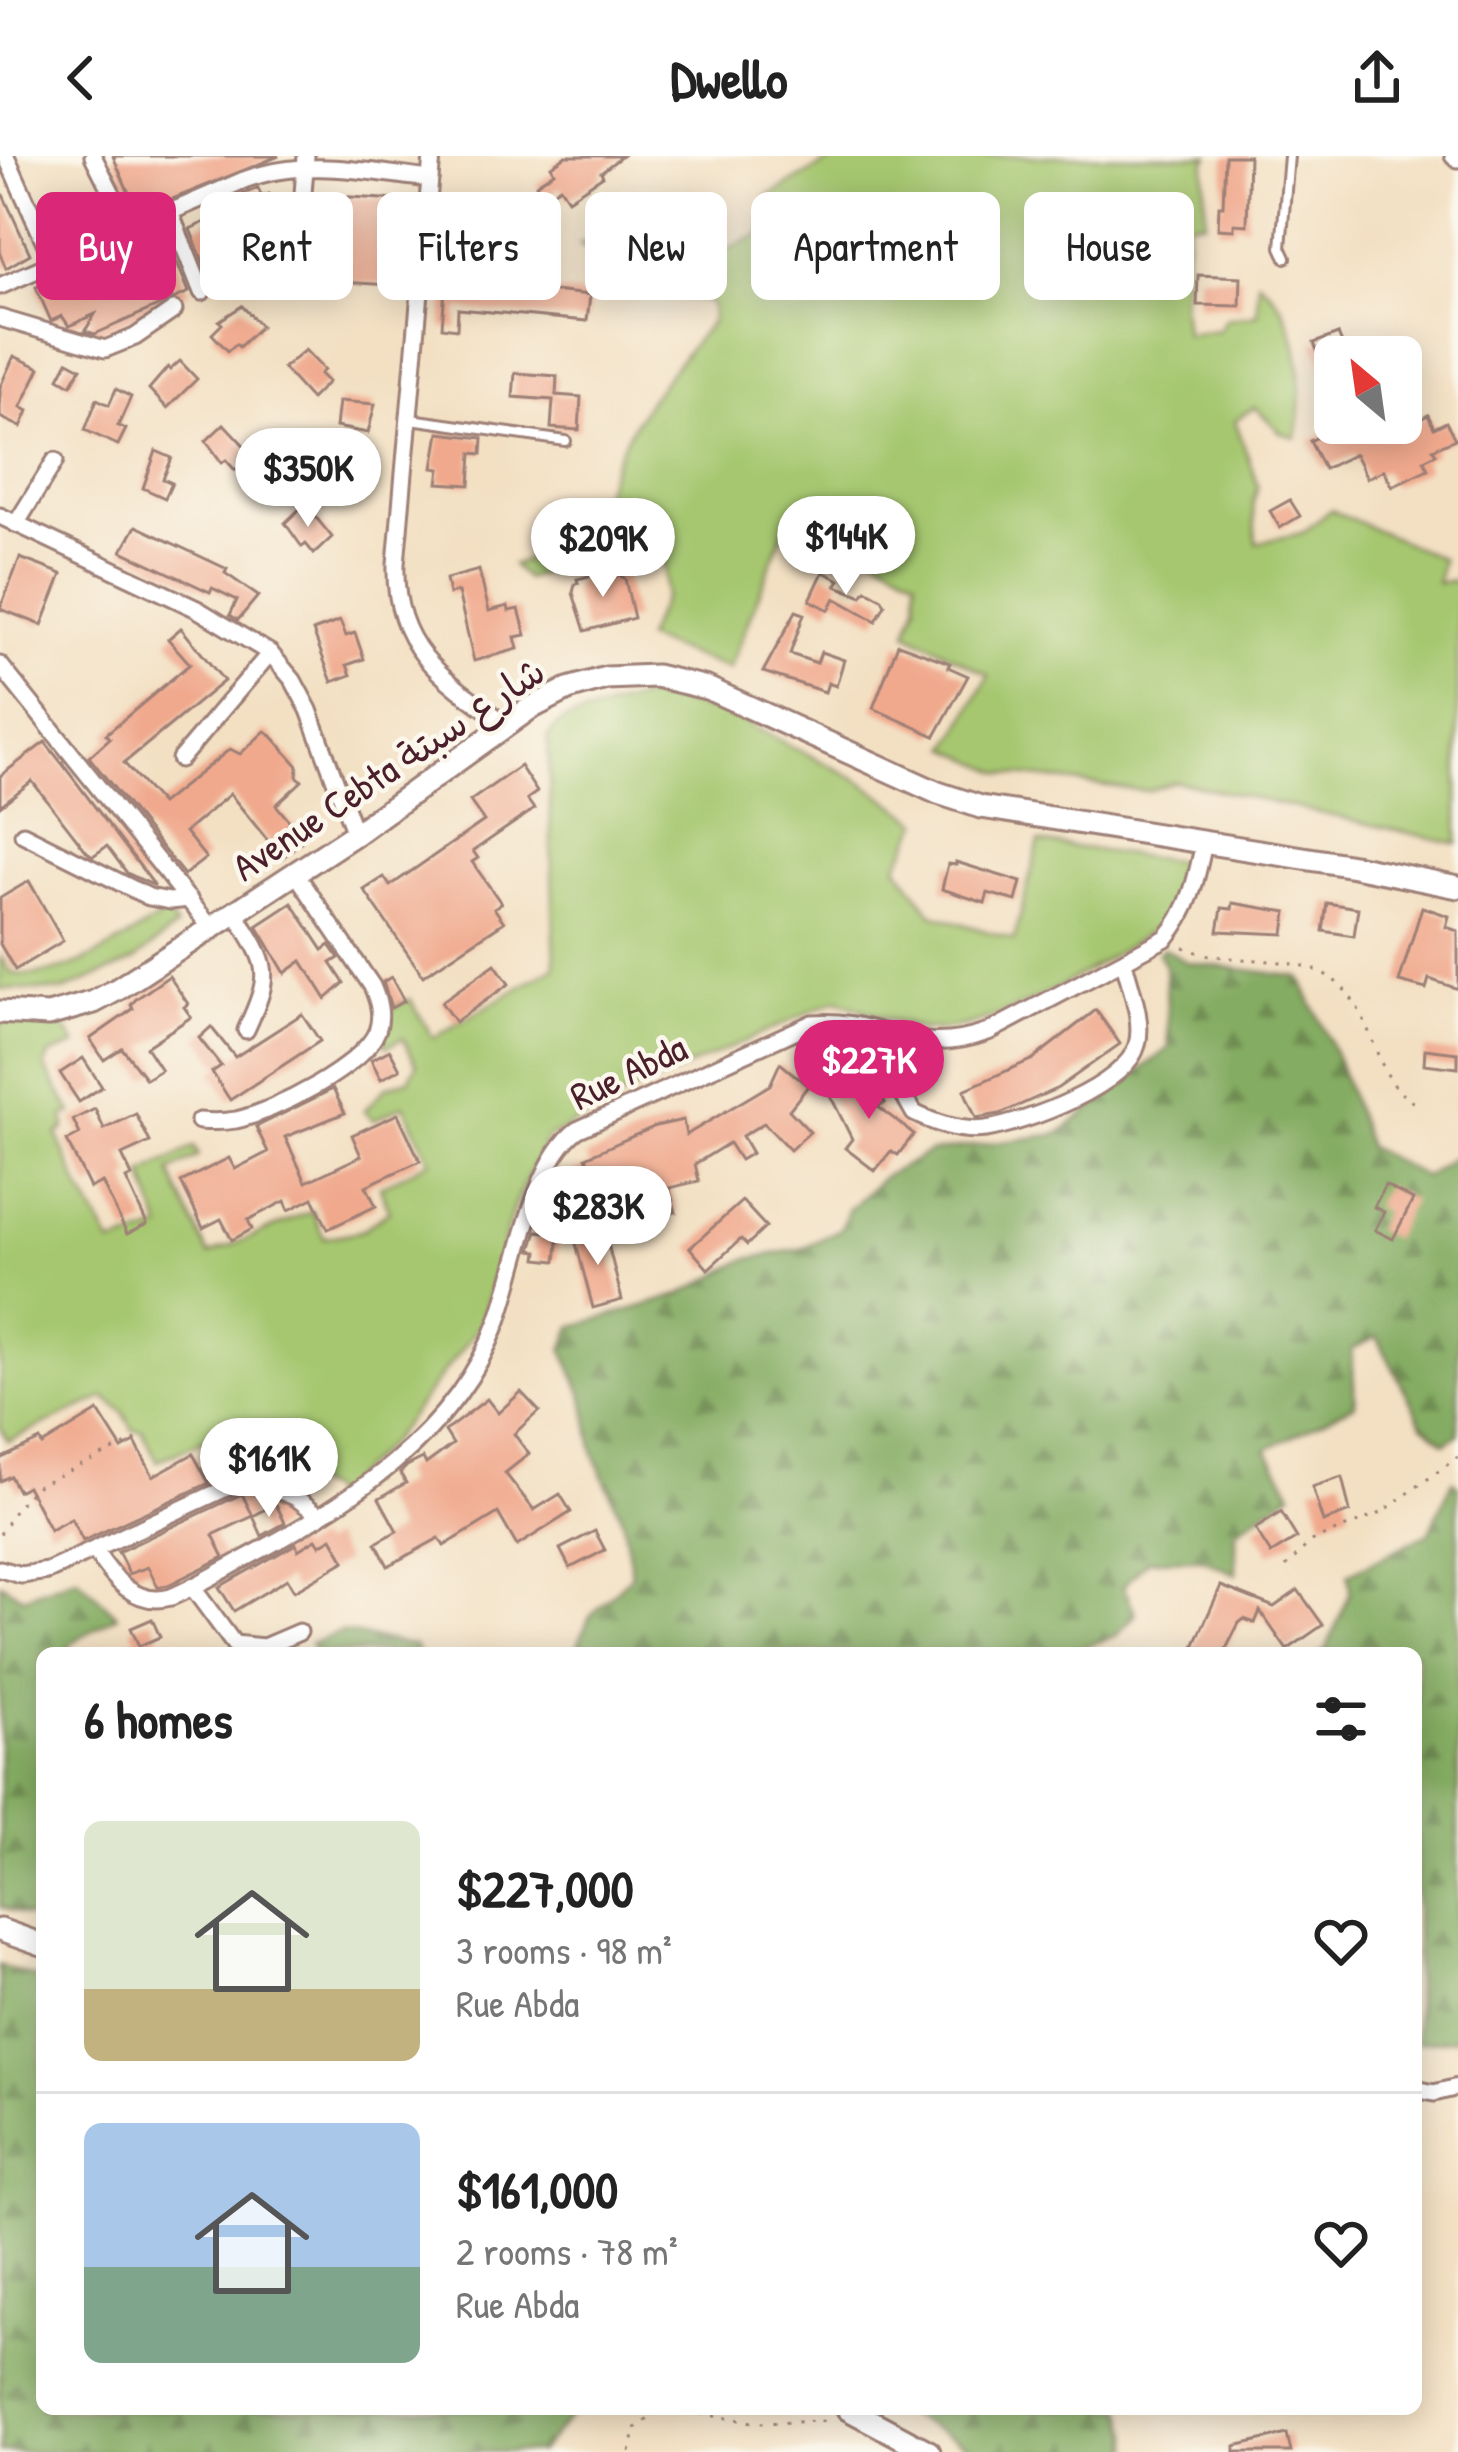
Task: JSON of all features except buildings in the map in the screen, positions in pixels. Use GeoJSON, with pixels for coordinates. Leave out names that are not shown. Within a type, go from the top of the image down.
{"type":"FeatureCollection","features":[{"type":"Feature","properties":{"kind":"street"},"geometry":{"type":"LineString","coordinates":[[6,156],[36,223]]}},
{"type":"Feature","properties":{"kind":"street"},"geometry":{"type":"LineString","coordinates":[[93,156],[111,192]]}},
{"type":"Feature","properties":{"kind":"street"},"geometry":{"type":"LineString","coordinates":[[432,156],[395,579],[404,626],[418,651],[445,678],[508,725]]}},
{"type":"Feature","properties":{"kind":"street"},"geometry":{"type":"LineString","coordinates":[[176,210],[306,161],[430,179]]}},
{"type":"Feature","properties":{"kind":"street"},"geometry":{"type":"LineString","coordinates":[[303,192],[306,161]]}},
{"type":"Feature","properties":{"kind":"street"},"geometry":{"type":"LineString","coordinates":[[176,227],[200,287]]}},
{"type":"Feature","properties":{"kind":"street"},"geometry":{"type":"LineString","coordinates":[[0,286],[36,272]]}},
{"type":"Feature","properties":{"kind":"street"},"geometry":{"type":"LineString","coordinates":[[0,318],[105,349],[135,337],[174,310]]}},
{"type":"Feature","properties":{"kind":"street"},"geometry":{"type":"LineString","coordinates":[[55,461],[8,520],[197,609],[270,652],[309,710],[355,834]]}},
{"type":"Feature","properties":{"kind":"street"},"geometry":{"type":"LineString","coordinates":[[180,759],[270,652]]}},
{"type":"Feature","properties":{"kind":"street"},"geometry":{"type":"LineString","coordinates":[[0,665],[212,928]]}},
{"type":"Feature","properties":{"kind":"street","name":"Avenue Cebta شارع سبتة"},"geometry":{"type":"LineString","coordinates":[[0,1012],[48,1015],[94,1002],[355,834],[549,698],[623,676],[707,688],[960,801],[1041,819],[1391,872],[1458,887]]}},
{"type":"Feature","properties":{"kind":"street"},"geometry":{"type":"LineString","coordinates":[[23,834],[149,897],[188,899]]}},
{"type":"Feature","properties":{"kind":"street"},"geometry":{"type":"LineString","coordinates":[[1166,938],[1189,901],[1204,842]]}},
{"type":"Feature","properties":{"kind":"street"},"geometry":{"type":"LineString","coordinates":[[199,1121],[242,1118],[326,1078],[355,1059],[378,1028],[380,1011],[372,986],[295,872]]}},
{"type":"Feature","properties":{"kind":"street"},"geometry":{"type":"LineString","coordinates":[[236,913],[266,975],[246,1030]]}},
{"type":"Feature","properties":{"kind":"street","name":"Rue Abda"},"geometry":{"type":"LineString","coordinates":[[95,1551],[119,1582],[145,1599],[159,1601],[193,1588],[320,1516],[399,1460],[469,1381],[497,1324],[542,1179],[565,1140],[593,1121],[793,1029],[828,1022],[928,1044],[965,1040],[1030,1012],[1166,938]]}},
{"type":"Feature","properties":{"kind":"street"},"geometry":{"type":"LineString","coordinates":[[885,1034],[896,1081],[914,1113],[965,1129],[1021,1120],[1118,1074],[1133,1055],[1138,1029],[1124,962]]}},
{"type":"Feature","properties":{"kind":"street"},"geometry":{"type":"LineString","coordinates":[[0,1569],[21,1575],[48,1571],[248,1478],[296,1497],[320,1516]]}},
{"type":"Feature","properties":{"kind":"street"},"geometry":{"type":"LineString","coordinates":[[193,1588],[234,1644],[264,1647],[299,1632]]}},
{"type":"Feature","properties":{"kind":"street"},"geometry":{"type":"LineString","coordinates":[[0,1930],[36,1943]]}},
{"type":"Feature","properties":{"kind":"street"},"geometry":{"type":"LineString","coordinates":[[1422,2090],[1458,2087]]}},
{"type":"Feature","properties":{"kind":"street"},"geometry":{"type":"LineString","coordinates":[[859,2415],[929,2452]]}},
{"type":"Feature","properties":{"kind":"lane"},"geometry":{"type":"LineString","coordinates":[[1286,258],[1281,248],[1289,156]]}},
{"type":"Feature","properties":{"kind":"lane"},"geometry":{"type":"LineString","coordinates":[[410,419],[566,441]]}},
{"type":"Feature","properties":{"kind":"path"},"geometry":{"type":"LineString","coordinates":[[1166,938],[1202,955],[1310,969],[1335,980],[1365,1019],[1390,1084],[1414,1103]]}},
{"type":"Feature","properties":{"kind":"path"},"geometry":{"type":"LineString","coordinates":[[0,1534],[22,1499],[38,1485],[140,1438]]}},
{"type":"Feature","properties":{"kind":"path"},"geometry":{"type":"LineString","coordinates":[[1286,1568],[1311,1541],[1381,1513],[1458,1457]]}},
{"type":"Feature","properties":{"kind":"path"},"geometry":{"type":"LineString","coordinates":[[630,2452],[636,2428],[654,2415]]}},
{"type":"Feature","properties":{"kind":"path"},"geometry":{"type":"LineString","coordinates":[[704,2415],[759,2423],[846,2415]]}},
{"type":"Feature","properties":{"kind":"green space"},"geometry":{"type":"Polygon","coordinates":[[[839,156],[1209,156],[1205,221],[1194,222],[1194,192],[1024,192],[1024,300],[1182,300],[1185,334],[1219,330],[1225,319],[1257,314],[1258,281],[1273,295],[1298,353],[1301,397],[1296,438],[1280,432],[1255,407],[1235,420],[1258,486],[1253,503],[1256,543],[1302,533],[1331,510],[1442,559],[1437,583],[1458,581],[1458,844],[1176,781],[1147,791],[1002,773],[949,748],[989,675],[907,632],[917,604],[916,578],[865,549],[788,520],[729,669],[645,639],[665,595],[665,565],[634,542],[526,579],[512,565],[550,551],[597,523],[613,465],[640,414],[712,321],[711,303],[698,300],[727,300],[727,249],[751,239],[751,300],[1000,300],[1000,192],[776,192],[839,156]]]}},
{"type":"Feature","properties":{"kind":"green space"},"geometry":{"type":"Polygon","coordinates":[[[648,696],[723,712],[857,779],[920,822],[897,866],[932,914],[1014,940],[1039,842],[1180,862],[1173,916],[1049,992],[977,1023],[915,1028],[837,1000],[632,1092],[546,1139],[513,1209],[481,1324],[390,1442],[330,1498],[327,1490],[261,1462],[215,1471],[203,1441],[157,1461],[142,1430],[133,1430],[123,1412],[105,1397],[8,1441],[0,1426],[0,1022],[64,1026],[76,1045],[49,1055],[45,1067],[72,1113],[64,1116],[65,1128],[57,1134],[112,1245],[162,1229],[143,1174],[194,1147],[199,1156],[170,1172],[209,1255],[312,1211],[324,1238],[361,1231],[389,1211],[380,1187],[430,1161],[404,1105],[374,1120],[364,1111],[386,1087],[409,1079],[417,1065],[403,1038],[388,1046],[383,1043],[386,1012],[410,999],[433,1038],[555,967],[548,736],[562,721],[648,696]]]}},
{"type":"Feature","properties":{"kind":"green space"},"geometry":{"type":"Polygon","coordinates":[[[168,912],[176,927],[134,961],[63,991],[0,989],[0,956],[11,973],[52,972],[94,957],[168,912]]]}},
{"type":"Feature","properties":{"kind":"green space"},"geometry":{"type":"Polygon","coordinates":[[[1164,948],[1187,962],[1300,977],[1337,1059],[1368,1147],[1425,1177],[1458,1154],[1458,1435],[1445,1443],[1422,1423],[1377,1337],[1352,1349],[1355,1404],[1267,1449],[1292,1492],[1236,1531],[1236,1574],[1202,1559],[1148,1560],[1123,1586],[1136,1614],[1116,1636],[1083,1647],[577,1647],[589,1618],[632,1574],[623,1522],[594,1454],[584,1397],[563,1350],[572,1327],[680,1295],[747,1259],[801,1249],[840,1229],[849,1209],[883,1177],[930,1152],[1058,1134],[1169,1048],[1165,966],[1158,953],[1164,948]]]}},
{"type":"Feature","properties":{"kind":"green space"},"geometry":{"type":"Polygon","coordinates":[[[1453,1481],[1458,1486],[1458,2038],[1422,2042],[1422,1647],[1327,1647],[1350,1593],[1349,1574],[1429,1533],[1453,1481]]]}},
{"type":"Feature","properties":{"kind":"green space"},"geometry":{"type":"Polygon","coordinates":[[[77,1577],[117,1615],[70,1647],[36,1647],[36,1920],[0,1907],[0,1583],[23,1597],[77,1577]]]}},
{"type":"Feature","properties":{"kind":"green space"},"geometry":{"type":"Polygon","coordinates":[[[341,1632],[415,1647],[311,1647],[341,1632]]]}},
{"type":"Feature","properties":{"kind":"green space"},"geometry":{"type":"Polygon","coordinates":[[[0,1965],[36,1978],[36,2415],[572,2415],[539,2452],[0,2452],[0,1965]]]}},
{"type":"Feature","properties":{"kind":"green space"},"geometry":{"type":"Polygon","coordinates":[[[906,2415],[1125,2415],[1131,2433],[1131,2452],[982,2452],[906,2415]]]}}]}
